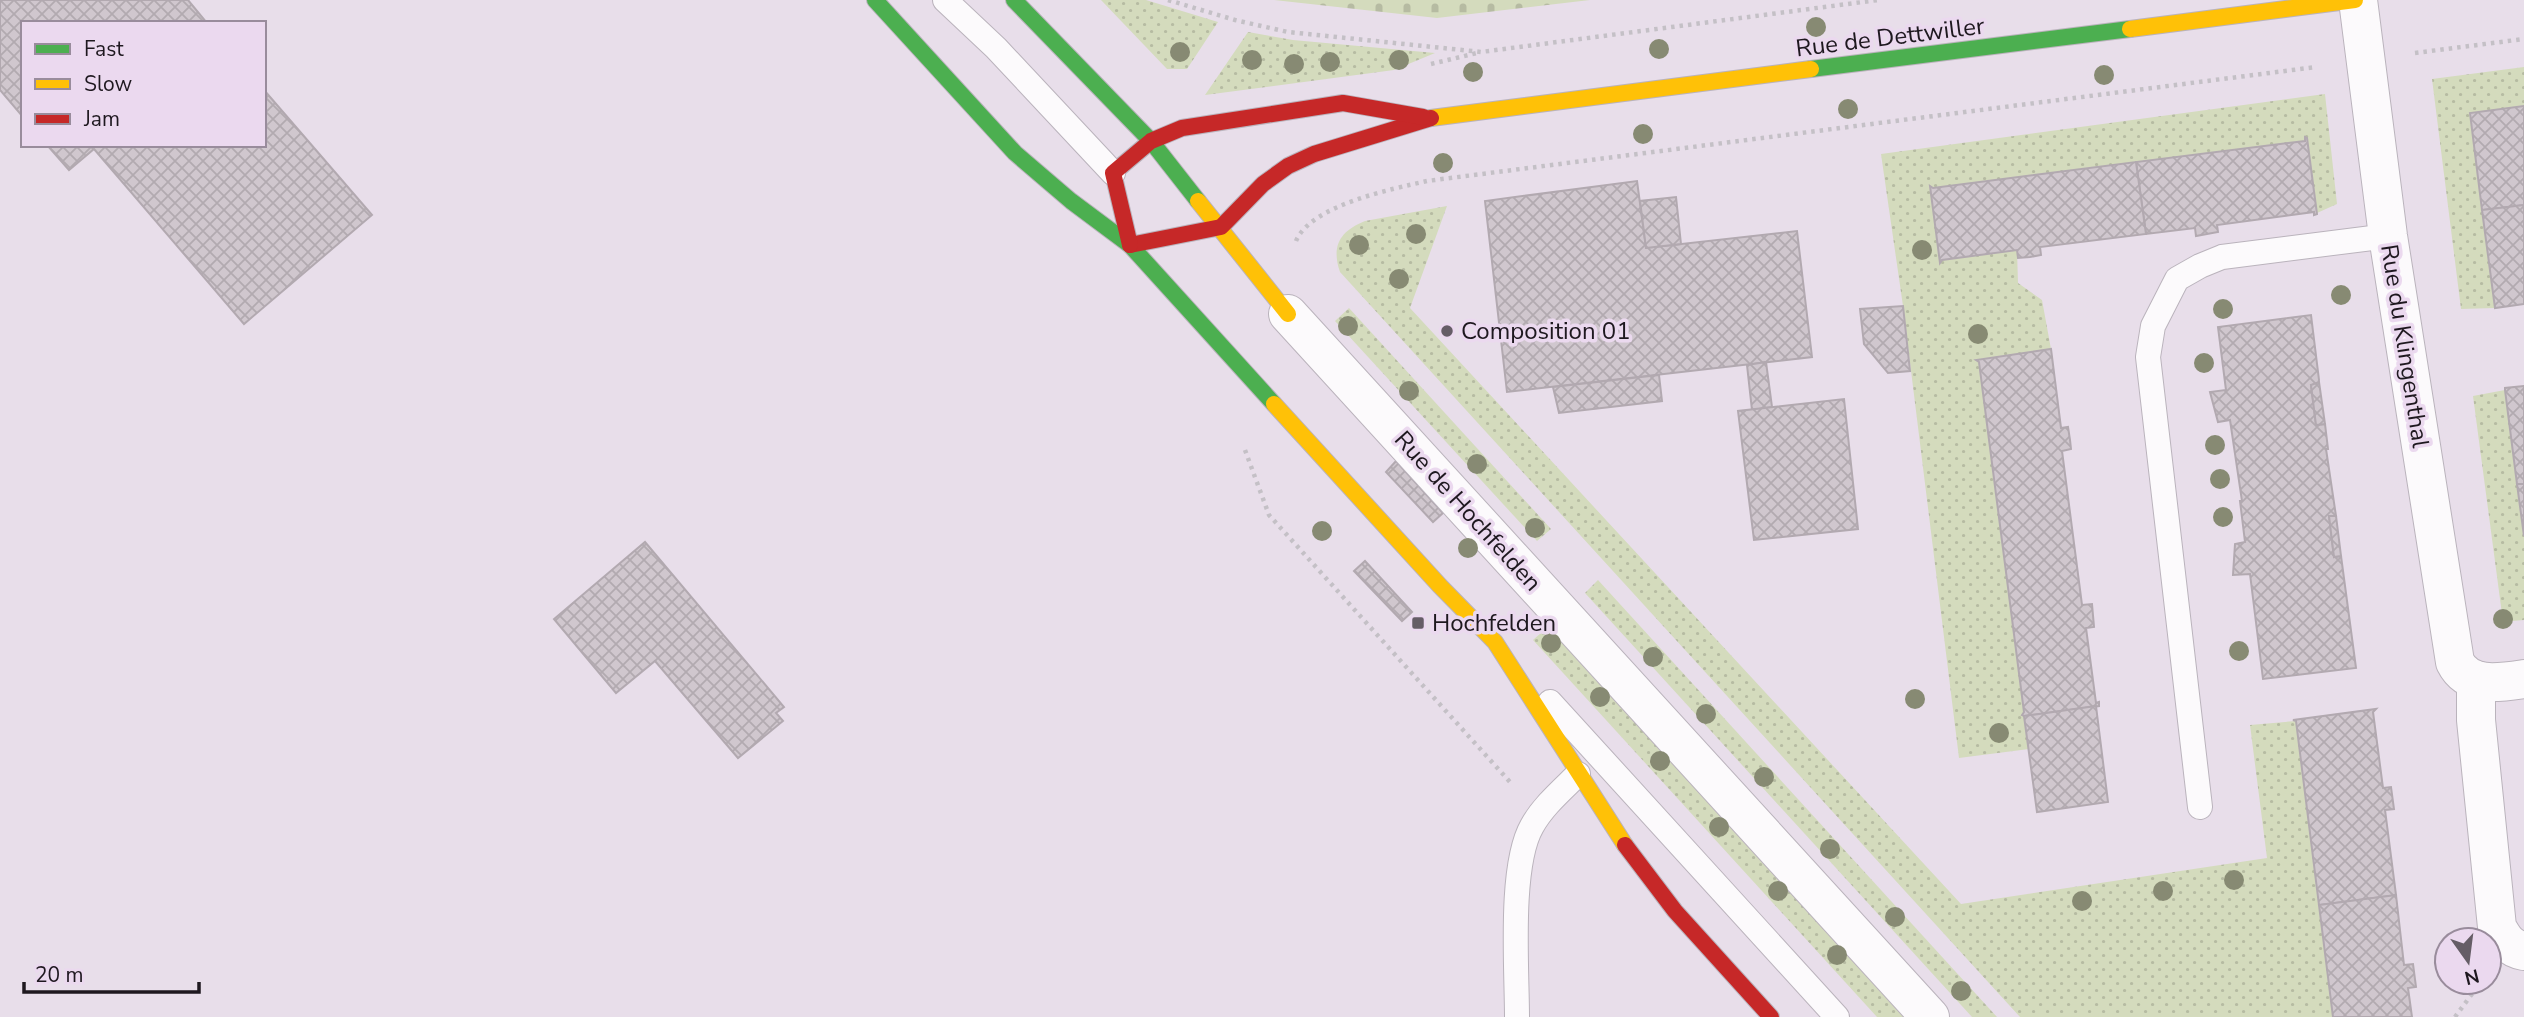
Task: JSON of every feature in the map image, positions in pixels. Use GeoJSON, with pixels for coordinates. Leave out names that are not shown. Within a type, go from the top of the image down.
{"type":"FeatureCollection","features":[{"type":"Feature","properties":{"kind":"main road"},"geometry":{"type":"LineString","coordinates":[[875,0],[1015,153],[1071,201],[1130,245],[1440,586],[1495,642],[1634,860],[1658,891],[1771,1017]]}},
{"type":"Feature","properties":{"kind":"main road","name":"Rue de Hochfelden"},"geometry":{"type":"LineString","coordinates":[[1014,0],[1151,141],[1288,314]]}},
{"type":"Feature","properties":{"kind":"main road","name":"Rue de Dettwiller"},"geometry":{"type":"LineString","coordinates":[[1221,227],[1263,184],[1288,166],[1314,154],[1431,118],[2339,1]]}},
{"type":"Feature","properties":{"kind":"main road","name":"Rue de Dettwiller"},"geometry":{"type":"LineString","coordinates":[[1113,173],[1151,141],[1182,128],[1343,103],[1431,118]]}},
{"type":"Feature","properties":{"kind":"main road"},"geometry":{"type":"LineString","coordinates":[[1113,173],[1130,245]]}},
{"type":"Feature","properties":{"kind":"main road"},"geometry":{"type":"LineString","coordinates":[[1130,245],[1221,227]]}},
{"type":"Feature","properties":{"kind":"street","name":"Rue du Klingenthal"},"geometry":{"type":"LineString","coordinates":[[2339,1],[2388,236],[2450,642],[2461,674],[2476,680]]}},
{"type":"Feature","properties":{"kind":"street","name":"Rue de Hochfelden"},"geometry":{"type":"LineString","coordinates":[[1288,314],[1930,1017]]}},
{"type":"Feature","properties":{"kind":"street"},"geometry":{"type":"LineString","coordinates":[[2524,680],[2476,680],[2476,720],[2497,927],[2505,941],[2514,949],[2524,951]]}},
{"type":"Feature","properties":{"kind":"lane"},"geometry":{"type":"LineString","coordinates":[[945,0],[996,48],[1113,173]]}},
{"type":"Feature","properties":{"kind":"lane"},"geometry":{"type":"LineString","coordinates":[[2200,807],[2148,357],[2153,326],[2177,279],[2222,257],[2388,236]]}},
{"type":"Feature","properties":{"kind":"lane"},"geometry":{"type":"LineString","coordinates":[[1495,642],[1837,1017]]}},
{"type":"Feature","properties":{"kind":"lane"},"geometry":{"type":"LineString","coordinates":[[1517,1017],[1517,895],[1524,843],[1539,814],[1578,774]]}},
{"type":"Feature","properties":{"kind":"path"},"geometry":{"type":"LineString","coordinates":[[1168,0],[1288,32],[1481,52],[1878,0]]}},
{"type":"Feature","properties":{"kind":"path"},"geometry":{"type":"LineString","coordinates":[[2409,54],[2524,39]]}},
{"type":"Feature","properties":{"kind":"path"},"geometry":{"type":"LineString","coordinates":[[1295,245],[1297,237],[1308,224],[1323,215],[1380,192],[1427,181],[2327,66]]}},
{"type":"Feature","properties":{"kind":"path"},"geometry":{"type":"LineString","coordinates":[[1242,442],[1269,515],[1539,814]]}},
{"type":"Feature","properties":{"kind":"path"},"geometry":{"type":"LineString","coordinates":[[2455,1017],[2471,996]]}},
{"type":"Feature","properties":{"kind":"green space"},"geometry":{"type":"Polygon","coordinates":[[[1101,0],[1146,0],[1218,22],[1187,69],[1167,69],[1101,0]]]}},
{"type":"Feature","properties":{"kind":"green space"},"geometry":{"type":"Polygon","coordinates":[[[1274,0],[1590,0],[1437,18],[1274,0]]]}},
{"type":"Feature","properties":{"kind":"green space"},"geometry":{"type":"Polygon","coordinates":[[[1248,32],[1293,40],[1435,53],[1394,70],[1205,95],[1248,32]]]}},
{"type":"Feature","properties":{"kind":"green space"},"geometry":{"type":"Polygon","coordinates":[[[2524,67],[2524,106],[2470,114],[2495,308],[2461,309],[2432,79],[2524,67]]]}},
{"type":"Feature","properties":{"kind":"green space"},"geometry":{"type":"Polygon","coordinates":[[[2325,94],[2337,204],[2317,213],[2305,137],[2305,141],[1933,188],[1930,186],[1940,263],[1942,260],[2017,250],[2018,283],[2042,300],[2051,349],[1976,360],[1979,362],[2024,712],[2022,715],[2029,749],[1959,758],[1903,306],[1881,154],[2325,94]]]}},
{"type":"Feature","properties":{"kind":"green space"},"geometry":{"type":"Polygon","coordinates":[[[1447,206],[1410,308],[1961,904],[2267,858],[2250,725],[2296,721],[2334,1017],[2020,1017],[1340,272],[1337,247],[1344,235],[1356,225],[1447,206]]]}},
{"type":"Feature","properties":{"kind":"green space"},"geometry":{"type":"Polygon","coordinates":[[[1349,308],[1551,529],[1537,541],[1335,321],[1349,308]]]}},
{"type":"Feature","properties":{"kind":"green space"},"geometry":{"type":"Polygon","coordinates":[[[2505,390],[2524,536],[2524,620],[2512,621],[2502,614],[2473,396],[2505,390]]]}},
{"type":"Feature","properties":{"kind":"green space"},"geometry":{"type":"Polygon","coordinates":[[[1598,580],[1997,1017],[1972,1017],[1585,593],[1598,580]]]}},
{"type":"Feature","properties":{"kind":"green space"},"geometry":{"type":"Polygon","coordinates":[[[1551,624],[1910,1017],[1877,1017],[1533,640],[1551,624]]]}},
{"type":"Feature","properties":{"kind":"building"},"geometry":{"type":"Polygon","coordinates":[[[0,0],[188,0],[205,21],[21,21],[21,115],[0,90],[0,0]]]}},
{"type":"Feature","properties":{"kind":"building"},"geometry":{"type":"Polygon","coordinates":[[[266,92],[372,215],[244,324],[94,149],[69,170],[49,147],[266,147],[266,92]]]}},
{"type":"Feature","properties":{"kind":"building"},"geometry":{"type":"Polygon","coordinates":[[[2524,106],[2524,205],[2482,210],[2470,113],[2524,106]]]}},
{"type":"Feature","properties":{"kind":"building"},"geometry":{"type":"Polygon","coordinates":[[[2305,137],[2317,214],[2314,215],[2314,212],[2217,225],[2218,232],[2196,236],[2195,228],[2146,234],[2136,162],[2305,141],[2305,137]]]}},
{"type":"Feature","properties":{"kind":"building"},"geometry":{"type":"Polygon","coordinates":[[[2136,162],[2146,234],[2040,247],[2041,255],[2030,257],[2018,258],[2017,250],[1942,260],[1940,263],[1930,186],[1933,188],[2136,162]]]}},
{"type":"Feature","properties":{"kind":"building"},"geometry":{"type":"Polygon","coordinates":[[[1637,181],[1646,248],[1797,231],[1812,357],[1507,392],[1485,201],[1637,181]]]}},
{"type":"Feature","properties":{"kind":"building"},"geometry":{"type":"Polygon","coordinates":[[[1676,197],[1681,244],[1646,248],[1640,201],[1676,197]]]}},
{"type":"Feature","properties":{"kind":"building"},"geometry":{"type":"Polygon","coordinates":[[[2524,205],[2524,304],[2495,308],[2482,210],[2524,205]]]}},
{"type":"Feature","properties":{"kind":"building"},"geometry":{"type":"Polygon","coordinates":[[[1903,306],[1910,371],[1888,373],[1864,344],[1860,309],[1903,306]]]}},
{"type":"Feature","properties":{"kind":"building"},"geometry":{"type":"Polygon","coordinates":[[[2311,315],[2319,380],[2318,384],[2311,385],[2316,425],[2325,424],[2336,516],[2329,516],[2334,557],[2341,556],[2356,668],[2263,679],[2250,574],[2233,575],[2235,544],[2245,542],[2230,420],[2218,422],[2210,392],[2226,390],[2218,327],[2311,315]]]}},
{"type":"Feature","properties":{"kind":"building"},"geometry":{"type":"Polygon","coordinates":[[[2051,349],[2061,428],[2068,427],[2070,440],[2071,449],[2062,451],[2082,605],[2092,604],[2094,627],[2086,628],[2096,703],[2099,702],[2099,706],[2024,716],[1979,362],[1976,360],[2051,349]]]}},
{"type":"Feature","properties":{"kind":"building"},"geometry":{"type":"Polygon","coordinates":[[[1766,362],[1772,407],[1752,410],[1747,365],[1766,362]]]}},
{"type":"Feature","properties":{"kind":"building"},"geometry":{"type":"Polygon","coordinates":[[[1659,375],[1662,401],[1559,413],[1553,387],[1659,375]]]}},
{"type":"Feature","properties":{"kind":"building"},"geometry":{"type":"Polygon","coordinates":[[[2319,382],[2325,424],[2316,425],[2311,385],[2319,382]]]}},
{"type":"Feature","properties":{"kind":"building"},"geometry":{"type":"Polygon","coordinates":[[[2524,386],[2524,484],[2517,484],[2505,388],[2524,386]]]}},
{"type":"Feature","properties":{"kind":"building"},"geometry":{"type":"Polygon","coordinates":[[[1844,399],[1858,529],[1754,540],[1738,411],[1844,399]]]}},
{"type":"Feature","properties":{"kind":"building"},"geometry":{"type":"Polygon","coordinates":[[[1396,461],[1443,513],[1433,522],[1386,472],[1396,461]]]}},
{"type":"Feature","properties":{"kind":"building"},"geometry":{"type":"Polygon","coordinates":[[[2517,484],[2524,484],[2524,536],[2517,484]]]}},
{"type":"Feature","properties":{"kind":"building"},"geometry":{"type":"Polygon","coordinates":[[[2329,516],[2336,516],[2341,556],[2334,557],[2329,516]]]}},
{"type":"Feature","properties":{"kind":"building"},"geometry":{"type":"Polygon","coordinates":[[[645,542],[784,707],[776,713],[783,721],[738,758],[655,661],[616,693],[554,619],[645,542]]]}},
{"type":"Feature","properties":{"kind":"building"},"geometry":{"type":"Polygon","coordinates":[[[1365,561],[1412,612],[1402,621],[1354,571],[1365,561]]]}},
{"type":"Feature","properties":{"kind":"building"},"geometry":{"type":"Polygon","coordinates":[[[2096,706],[2108,802],[2037,812],[2024,716],[2096,706]]]}},
{"type":"Feature","properties":{"kind":"building"},"geometry":{"type":"Polygon","coordinates":[[[2376,709],[2373,712],[2383,788],[2391,787],[2394,809],[2385,810],[2396,895],[2319,905],[2296,721],[2293,720],[2376,709]]]}},
{"type":"Feature","properties":{"kind":"building"},"geometry":{"type":"Polygon","coordinates":[[[2396,895],[2404,965],[2413,964],[2416,987],[2408,988],[2412,1017],[2333,1017],[2319,905],[2396,895]]]}},
{"type":"Feature","properties":{"kind":"traffic: fast"},"geometry":{"type":"LineString","coordinates":[[875,0],[1015,153],[1071,201],[1130,245],[1274,404]]}},
{"type":"Feature","properties":{"kind":"traffic: fast"},"geometry":{"type":"LineString","coordinates":[[1014,0],[1151,141],[1198,201]]}},
{"type":"Feature","properties":{"kind":"traffic: fast"},"geometry":{"type":"LineString","coordinates":[[1811,69],[2130,29]]}},
{"type":"Feature","properties":{"kind":"traffic: slow"},"geometry":{"type":"LineString","coordinates":[[2130,29],[2355,0]]}},
{"type":"Feature","properties":{"kind":"traffic: slow"},"geometry":{"type":"LineString","coordinates":[[1431,118],[1811,69]]}},
{"type":"Feature","properties":{"kind":"traffic: slow"},"geometry":{"type":"LineString","coordinates":[[1198,201],[1288,314]]}},
{"type":"Feature","properties":{"kind":"traffic: slow"},"geometry":{"type":"LineString","coordinates":[[1274,404],[1440,586],[1495,642],[1625,845]]}},
{"type":"Feature","properties":{"kind":"traffic: jam"},"geometry":{"type":"LineString","coordinates":[[1130,245],[1113,173],[1151,141],[1182,128],[1343,103],[1423,117]]}},
{"type":"Feature","properties":{"kind":"traffic: jam"},"geometry":{"type":"LineString","coordinates":[[1130,245],[1221,227],[1263,184],[1288,166],[1314,154],[1431,118]]}},
{"type":"Feature","properties":{"kind":"traffic: jam"},"geometry":{"type":"LineString","coordinates":[[1625,845],[1675,911],[1771,1017]]}},
{"type":"Feature","properties":{"kind":"place","name":"Composition 01"},"geometry":{"type":"Point","coordinates":[1447,331]}},
{"type":"Feature","properties":{"kind":"place","name":"Hochfelden"},"geometry":{"type":"Point","coordinates":[1418,623]}}]}
